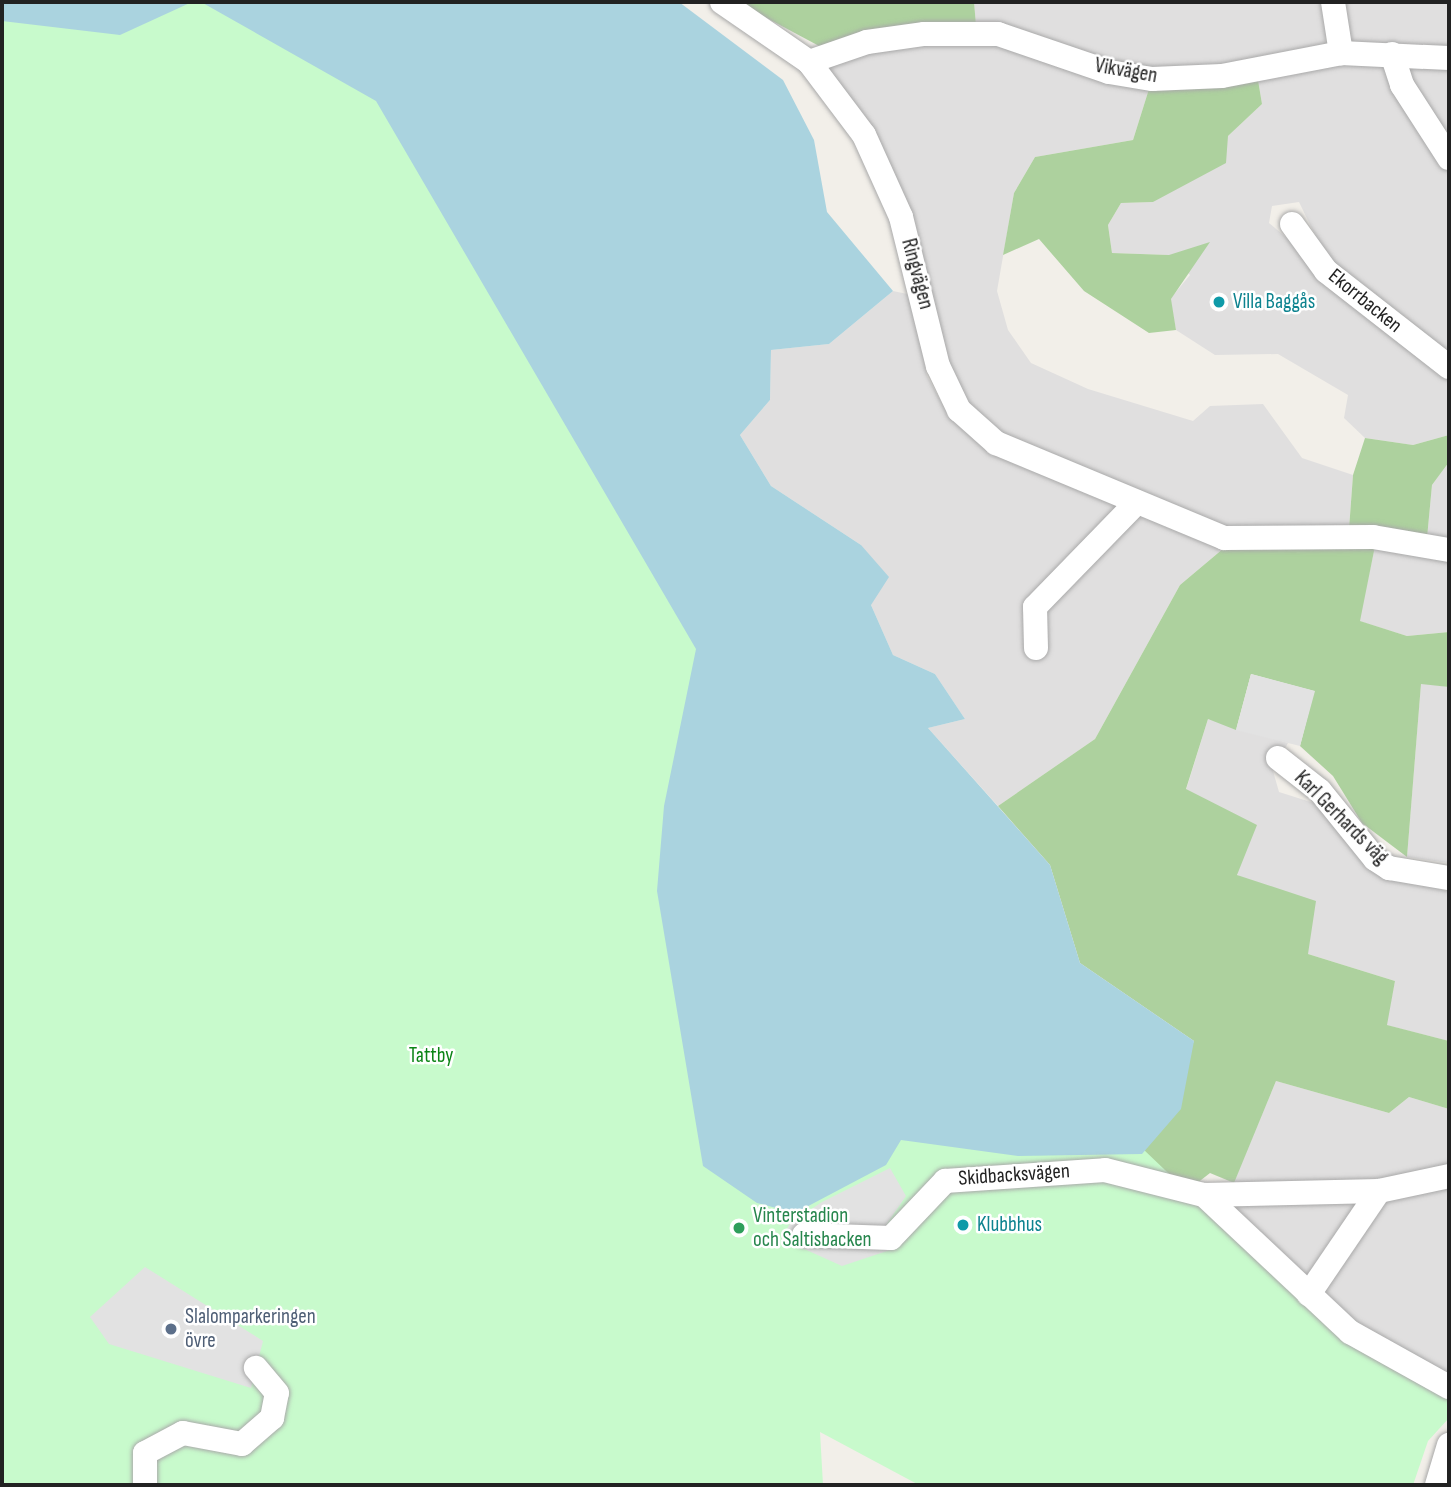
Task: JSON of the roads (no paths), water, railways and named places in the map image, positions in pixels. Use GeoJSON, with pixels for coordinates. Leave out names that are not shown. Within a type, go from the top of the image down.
{"type":"FeatureCollection","features":[{"type":"Feature","properties":{"kind":"street","name":"Ringvägen"},"geometry":{"type":"LineString","coordinates":[[722,2],[809,62],[864,135],[885,176],[924,295],[938,366],[959,410],[996,443],[1224,538],[1373,537],[1449,550]]}},
{"type":"Feature","properties":{"kind":"street"},"geometry":{"type":"LineString","coordinates":[[1333,2],[1341,53]]}},
{"type":"Feature","properties":{"kind":"street","name":"Vikvägen"},"geometry":{"type":"LineString","coordinates":[[809,62],[867,42],[924,34],[998,34],[1109,72],[1152,79],[1222,76],[1341,53],[1449,58]]}},
{"type":"Feature","properties":{"kind":"street"},"geometry":{"type":"LineString","coordinates":[[1392,54],[1402,85],[1449,158]]}},
{"type":"Feature","properties":{"kind":"street","name":"Ekorrbacken"},"geometry":{"type":"LineString","coordinates":[[1292,224],[1326,271],[1449,367]]}},
{"type":"Feature","properties":{"kind":"street"},"geometry":{"type":"LineString","coordinates":[[1036,648],[1035,607],[1137,502]]}},
{"type":"Feature","properties":{"kind":"street","name":"Karl Gerhards väg"},"geometry":{"type":"LineString","coordinates":[[1278,758],[1320,791],[1375,859],[1389,868],[1449,878]]}},
{"type":"Feature","properties":{"kind":"street","name":"Skidbacksvägen"},"geometry":{"type":"LineString","coordinates":[[804,1235],[891,1238],[945,1181],[981,1176],[1105,1170],[1204,1195],[1380,1191],[1449,1177]]}},
{"type":"Feature","properties":{"kind":"street"},"geometry":{"type":"LineString","coordinates":[[1309,1294],[1380,1191]]}},
{"type":"Feature","properties":{"kind":"street","name":"Skidbacksvägen"},"geometry":{"type":"LineString","coordinates":[[1204,1195],[1350,1332],[1449,1387]]}},
{"type":"Feature","properties":{"kind":"street"},"geometry":{"type":"LineString","coordinates":[[145,1485],[145,1453],[174,1437],[183,1433],[242,1444],[272,1418],[277,1393],[256,1368]]}},
{"type":"Feature","properties":{"kind":"street"},"geometry":{"type":"LineString","coordinates":[[1437,1485],[1449,1445]]}},
{"type":"Feature","properties":{"kind":"water"},"geometry":{"type":"Polygon","coordinates":[[[2,2],[192,2],[120,35],[2,21],[2,2]]]}},
{"type":"Feature","properties":{"kind":"water"},"geometry":{"type":"Polygon","coordinates":[[[201,2],[679,2],[783,80],[814,140],[827,212],[893,291],[829,344],[771,350],[770,400],[740,435],[771,486],[861,545],[889,577],[871,605],[893,655],[935,674],[965,719],[928,728],[1050,865],[1080,963],[1194,1041],[1181,1109],[1142,1154],[1018,1156],[901,1140],[886,1165],[795,1213],[757,1203],[703,1166],[657,891],[664,806],[696,649],[376,101],[201,2]]]}},
{"type":"Feature","properties":{"kind":"place","name":"Villa Baggås"},"geometry":{"type":"Point","coordinates":[1219,302]}},
{"type":"Feature","properties":{"kind":"place","name":"Klubbhus"},"geometry":{"type":"Point","coordinates":[963,1225]}},
{"type":"Feature","properties":{"kind":"place","name":"Vinterstadion och Saltisbacken"},"geometry":{"type":"Point","coordinates":[739,1228]}},
{"type":"Feature","properties":{"kind":"place","name":"Slalomparkeringen övre"},"geometry":{"type":"Point","coordinates":[171,1329]}},
{"type":"Feature","properties":{"kind":"park label","name":"Tattby"},"geometry":{"type":"Point","coordinates":[431,1056]}}]}
